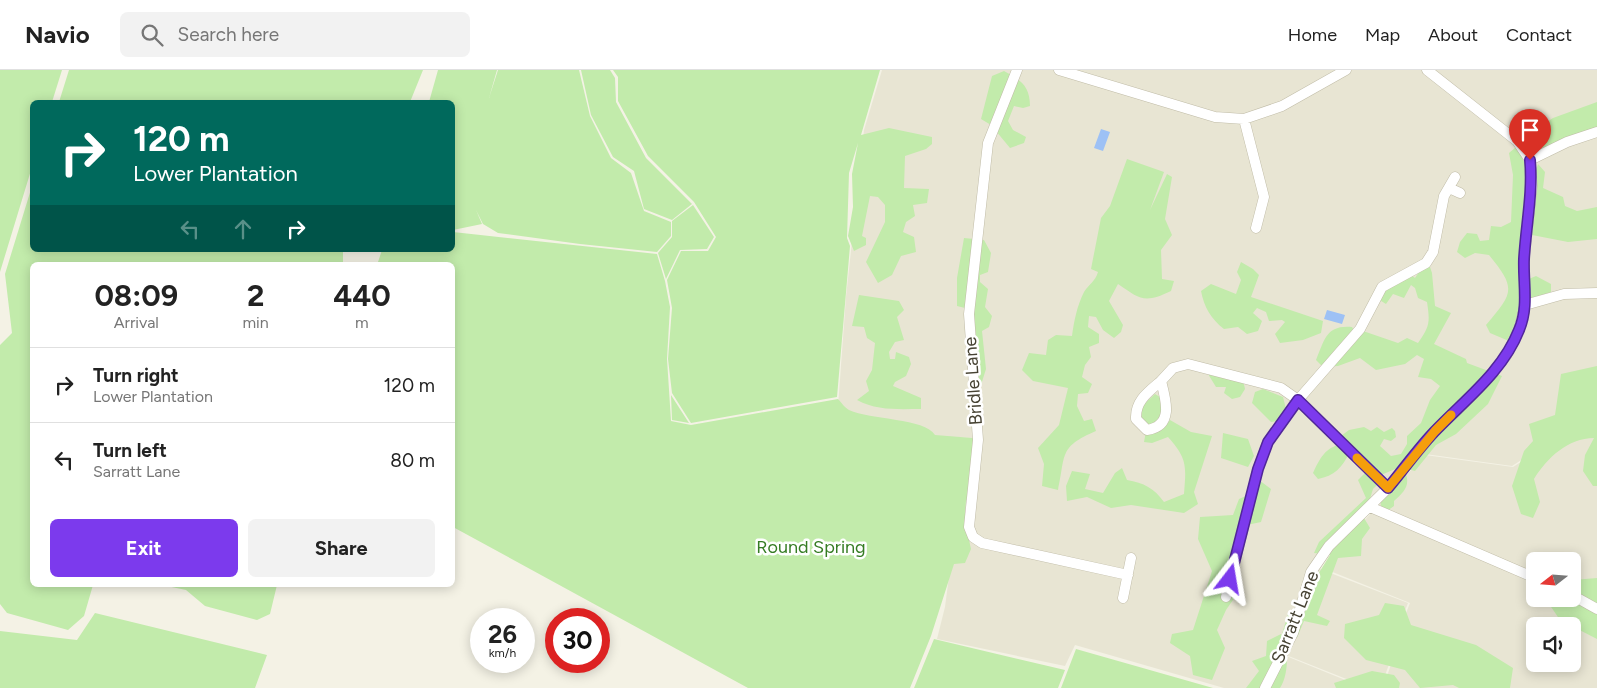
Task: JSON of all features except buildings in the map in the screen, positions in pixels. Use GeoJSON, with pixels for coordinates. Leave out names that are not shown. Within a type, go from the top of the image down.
{"type":"FeatureCollection","features":[{"type":"Feature","properties":{"kind":"street","name":"Bridle Lane"},"geometry":{"type":"LineString","coordinates":[[1017,70],[988,143],[969,314],[978,440],[969,527],[973,537],[982,543],[1128,575]]}},
{"type":"Feature","properties":{"kind":"street"},"geometry":{"type":"LineString","coordinates":[[1059,70],[1215,117],[1244,119],[1282,106],[1346,70]]}},
{"type":"Feature","properties":{"kind":"street"},"geometry":{"type":"LineString","coordinates":[[1427,70],[1517,141],[1530,160],[1567,142],[1597,132]]}},
{"type":"Feature","properties":{"kind":"street"},"geometry":{"type":"LineString","coordinates":[[1244,119],[1264,197],[1256,228]]}},
{"type":"Feature","properties":{"kind":"street","name":"Sarratt Lane"},"geometry":{"type":"LineString","coordinates":[[1265,688],[1293,633],[1311,572],[1329,546],[1370,507],[1435,431],[1481,386],[1506,356],[1520,330],[1526,305],[1524,260],[1532,186],[1530,160]]}},
{"type":"Feature","properties":{"kind":"street"},"geometry":{"type":"LineString","coordinates":[[1226,597],[1258,469],[1268,442],[1298,400],[1360,328],[1382,287],[1426,263],[1433,252],[1440,214],[1455,177]]}},
{"type":"Feature","properties":{"kind":"street"},"geometry":{"type":"LineString","coordinates":[[1449,188],[1460,192]]}},
{"type":"Feature","properties":{"kind":"street"},"geometry":{"type":"LineString","coordinates":[[1526,305],[1564,294],[1597,293]]}},
{"type":"Feature","properties":{"kind":"street"},"geometry":{"type":"LineString","coordinates":[[1161,380],[1167,415],[1164,423],[1156,429],[1147,430],[1136,419],[1136,409],[1140,401],[1161,380],[1173,368],[1188,364],[1281,388],[1298,400],[1388,488]]}},
{"type":"Feature","properties":{"kind":"street"},"geometry":{"type":"LineString","coordinates":[[1370,507],[1526,574]]}},
{"type":"Feature","properties":{"kind":"street"},"geometry":{"type":"LineString","coordinates":[[1123,598],[1131,558]]}},
{"type":"Feature","properties":{"kind":"street"},"geometry":{"type":"LineString","coordinates":[[1581,600],[1597,609]]}},
{"type":"Feature","properties":{"kind":"shaded area"},"geometry":{"type":"Polygon","coordinates":[[[882,70],[1597,70],[1597,412],[1512,466],[1425,454],[1333,548],[1320,569],[1408,603],[1390,649],[1394,651],[1384,678],[1369,688],[1286,655],[1267,688],[1224,688],[1075,645],[1065,666],[937,639],[945,607],[953,546],[966,526],[976,438],[836,434],[846,297],[864,130],[882,70]]]}},
{"type":"Feature","properties":{"kind":"shaded area"},"geometry":{"type":"Polygon","coordinates":[[[1597,414],[1597,688],[1378,688],[1386,679],[1396,650],[1392,648],[1410,603],[1325,569],[1349,537],[1425,455],[1513,467],[1597,414]]]}},
{"type":"Feature","properties":{"kind":"shaded area"},"geometry":{"type":"Polygon","coordinates":[[[1286,656],[1365,688],[1268,688],[1286,656]]]}},
{"type":"Feature","properties":{"kind":"green space"},"geometry":{"type":"Polygon","coordinates":[[[0,70],[62,70],[53,100],[30,100],[30,174],[0,272],[0,70]]]}},
{"type":"Feature","properties":{"kind":"green space"},"geometry":{"type":"Polygon","coordinates":[[[69,70],[423,70],[411,100],[60,100],[69,70]]]}},
{"type":"Feature","properties":{"kind":"green space"},"geometry":{"type":"Polygon","coordinates":[[[438,70],[497,70],[489,98],[498,70],[579,70],[590,116],[611,158],[631,173],[644,211],[671,222],[671,236],[657,252],[580,244],[498,233],[483,224],[476,210],[482,224],[455,230],[455,100],[430,100],[438,70]]]}},
{"type":"Feature","properties":{"kind":"green space"},"geometry":{"type":"Polygon","coordinates":[[[581,70],[610,70],[615,78],[616,102],[646,158],[692,204],[672,220],[644,209],[634,171],[613,157],[591,115],[581,70]]]}},
{"type":"Feature","properties":{"kind":"green space"},"geometry":{"type":"Polygon","coordinates":[[[613,70],[880,70],[861,135],[889,128],[932,137],[932,144],[926,149],[905,156],[904,188],[929,189],[927,203],[913,205],[915,216],[906,222],[903,232],[914,237],[916,252],[901,256],[892,275],[878,283],[866,262],[885,222],[885,205],[878,197],[870,196],[862,236],[866,238],[866,245],[854,251],[848,236],[853,207],[852,174],[858,143],[849,173],[847,238],[850,246],[837,397],[691,423],[672,393],[668,359],[672,308],[667,280],[681,251],[708,251],[716,237],[694,202],[648,156],[618,101],[618,77],[613,70]]]}},
{"type":"Feature","properties":{"kind":"green space"},"geometry":{"type":"Polygon","coordinates":[[[1004,71],[1023,84],[1030,99],[1030,106],[1023,108],[1014,106],[1008,121],[1013,130],[1026,137],[1024,143],[1010,148],[991,125],[981,119],[992,76],[1004,71]]]}},
{"type":"Feature","properties":{"kind":"green space"},"geometry":{"type":"Polygon","coordinates":[[[1597,102],[1597,129],[1531,154],[1522,138],[1553,118],[1597,102]]]}},
{"type":"Feature","properties":{"kind":"green space"},"geometry":{"type":"Polygon","coordinates":[[[1516,147],[1528,170],[1534,176],[1538,164],[1545,172],[1543,188],[1563,197],[1565,206],[1577,211],[1597,207],[1597,239],[1568,242],[1532,235],[1534,209],[1524,281],[1536,276],[1551,284],[1551,292],[1530,299],[1509,341],[1490,333],[1486,325],[1506,298],[1508,291],[1504,276],[1489,255],[1475,253],[1465,258],[1457,252],[1460,242],[1467,233],[1477,234],[1480,241],[1489,240],[1491,226],[1501,227],[1511,222],[1513,175],[1509,153],[1516,147]]]}},
{"type":"Feature","properties":{"kind":"green space"},"geometry":{"type":"Polygon","coordinates":[[[1127,159],[1164,172],[1150,210],[1167,174],[1172,177],[1165,219],[1172,235],[1161,250],[1162,279],[1174,281],[1171,291],[1154,298],[1137,296],[1118,284],[1109,301],[1123,325],[1121,332],[1114,338],[1103,330],[1096,317],[1089,316],[1088,327],[1099,334],[1099,343],[1089,347],[1091,357],[1085,365],[1082,377],[1092,384],[1088,393],[1078,394],[1077,406],[1084,421],[1092,419],[1096,431],[1069,447],[1064,460],[1058,490],[1042,486],[1044,464],[1038,448],[1059,425],[1068,388],[1033,381],[1022,370],[1029,353],[1046,355],[1048,340],[1056,335],[1072,336],[1076,314],[1082,297],[1098,272],[1091,269],[1101,218],[1110,206],[1127,159]]]}},
{"type":"Feature","properties":{"kind":"green space"},"geometry":{"type":"Polygon","coordinates":[[[30,193],[30,252],[343,252],[343,262],[30,262],[30,587],[92,587],[84,616],[68,630],[7,613],[0,604],[0,345],[12,333],[5,274],[30,193]]]}},
{"type":"Feature","properties":{"kind":"green space"},"geometry":{"type":"Polygon","coordinates":[[[693,205],[714,237],[707,249],[680,250],[666,279],[658,253],[672,237],[672,221],[693,205]]]}},
{"type":"Feature","properties":{"kind":"green space","name":"Round Spring"},"geometry":{"type":"Polygon","coordinates":[[[455,232],[657,254],[670,307],[667,359],[671,421],[691,425],[838,399],[848,409],[858,413],[920,425],[929,429],[935,435],[973,438],[975,442],[974,461],[970,466],[976,488],[966,501],[965,515],[972,519],[974,533],[969,540],[971,549],[965,563],[954,564],[931,636],[910,688],[748,688],[610,613],[610,608],[601,608],[455,528],[455,262],[378,262],[381,252],[455,252],[455,232]]]}},
{"type":"Feature","properties":{"kind":"green space"},"geometry":{"type":"Polygon","coordinates":[[[964,238],[984,240],[991,253],[988,272],[980,275],[980,282],[988,289],[985,307],[992,316],[989,327],[982,331],[986,369],[981,385],[970,373],[973,310],[957,306],[957,278],[964,238]]]}},
{"type":"Feature","properties":{"kind":"green space"},"geometry":{"type":"Polygon","coordinates":[[[1241,262],[1259,275],[1251,297],[1323,321],[1321,333],[1303,340],[1280,343],[1275,334],[1285,322],[1282,320],[1269,321],[1266,312],[1257,308],[1253,313],[1262,321],[1258,331],[1247,334],[1238,327],[1224,329],[1219,325],[1209,312],[1201,291],[1211,284],[1236,294],[1241,280],[1237,272],[1241,262]]]}},
{"type":"Feature","properties":{"kind":"green space"},"geometry":{"type":"Polygon","coordinates":[[[1429,264],[1432,273],[1435,306],[1451,313],[1434,344],[1466,359],[1467,363],[1502,376],[1488,404],[1456,434],[1436,445],[1415,471],[1400,467],[1381,475],[1341,436],[1349,430],[1364,427],[1371,431],[1377,427],[1384,432],[1392,428],[1395,431],[1396,437],[1391,441],[1384,439],[1380,446],[1391,456],[1401,454],[1407,444],[1407,436],[1421,423],[1430,400],[1440,386],[1431,379],[1418,377],[1424,359],[1417,355],[1405,364],[1376,370],[1360,358],[1338,366],[1323,367],[1316,360],[1328,335],[1337,328],[1343,327],[1352,327],[1357,336],[1363,331],[1398,343],[1407,338],[1418,343],[1427,328],[1429,314],[1427,302],[1418,298],[1415,288],[1411,285],[1404,298],[1393,294],[1386,304],[1378,299],[1384,289],[1410,274],[1415,278],[1421,269],[1429,264]]]}},
{"type":"Feature","properties":{"kind":"green space"},"geometry":{"type":"Polygon","coordinates":[[[859,295],[899,301],[904,310],[897,317],[904,340],[895,342],[889,352],[890,359],[895,359],[896,352],[909,357],[911,364],[906,376],[895,382],[893,386],[921,398],[921,409],[880,408],[857,400],[869,391],[866,381],[872,370],[875,343],[867,338],[864,327],[852,326],[859,295]]]}},
{"type":"Feature","properties":{"kind":"green space"},"geometry":{"type":"Polygon","coordinates":[[[1597,366],[1597,486],[1593,486],[1583,471],[1585,455],[1594,438],[1575,441],[1552,457],[1534,479],[1540,502],[1533,518],[1521,514],[1512,486],[1524,451],[1533,441],[1529,424],[1555,415],[1561,374],[1597,366]]]}},
{"type":"Feature","properties":{"kind":"green space"},"geometry":{"type":"Polygon","coordinates":[[[1208,374],[1243,380],[1245,389],[1240,397],[1232,399],[1224,393],[1226,387],[1216,387],[1208,374]]]}},
{"type":"Feature","properties":{"kind":"green space"},"geometry":{"type":"Polygon","coordinates":[[[1263,389],[1283,397],[1286,409],[1278,421],[1271,422],[1252,403],[1255,392],[1263,389]]]}},
{"type":"Feature","properties":{"kind":"green space"},"geometry":{"type":"Polygon","coordinates":[[[1155,394],[1160,397],[1163,415],[1161,420],[1150,425],[1142,420],[1141,407],[1155,394]]]}},
{"type":"Feature","properties":{"kind":"green space"},"geometry":{"type":"Polygon","coordinates":[[[671,395],[689,423],[672,420],[671,395]]]}},
{"type":"Feature","properties":{"kind":"green space"},"geometry":{"type":"Polygon","coordinates":[[[1170,420],[1191,432],[1212,436],[1194,492],[1198,504],[1184,513],[1131,505],[1111,508],[1087,497],[1067,501],[1066,486],[1072,471],[1090,474],[1085,489],[1103,493],[1115,473],[1122,468],[1127,480],[1148,487],[1164,502],[1184,494],[1184,464],[1175,445],[1168,437],[1152,443],[1144,442],[1146,431],[1157,426],[1165,427],[1170,420]]]}},
{"type":"Feature","properties":{"kind":"green space"},"geometry":{"type":"Polygon","coordinates":[[[1223,433],[1248,439],[1254,456],[1248,467],[1221,458],[1223,433]]]}},
{"type":"Feature","properties":{"kind":"green space"},"geometry":{"type":"Polygon","coordinates":[[[1341,444],[1349,453],[1344,463],[1333,473],[1318,479],[1313,473],[1321,458],[1331,448],[1341,444]]]}},
{"type":"Feature","properties":{"kind":"green space"},"geometry":{"type":"Polygon","coordinates":[[[1367,471],[1379,483],[1373,489],[1364,518],[1370,528],[1362,539],[1361,556],[1338,558],[1317,615],[1330,621],[1327,626],[1304,621],[1297,638],[1282,634],[1288,614],[1302,612],[1312,584],[1330,555],[1314,553],[1319,542],[1366,498],[1358,480],[1367,471]]]}},
{"type":"Feature","properties":{"kind":"green space"},"geometry":{"type":"Polygon","coordinates":[[[1405,472],[1407,477],[1406,488],[1394,501],[1394,506],[1387,511],[1381,506],[1380,499],[1405,472]]]}},
{"type":"Feature","properties":{"kind":"green space"},"geometry":{"type":"Polygon","coordinates":[[[1259,480],[1271,489],[1261,522],[1247,525],[1237,566],[1237,594],[1226,610],[1217,630],[1225,648],[1212,680],[1193,675],[1190,656],[1170,643],[1172,634],[1193,630],[1212,571],[1198,539],[1200,517],[1233,515],[1239,499],[1255,492],[1259,480]]]}},
{"type":"Feature","properties":{"kind":"green space"},"geometry":{"type":"Polygon","coordinates":[[[1597,578],[1597,639],[1581,631],[1581,617],[1558,617],[1552,608],[1581,608],[1581,579],[1597,578]]]}},
{"type":"Feature","properties":{"kind":"green space"},"geometry":{"type":"Polygon","coordinates":[[[172,587],[277,587],[270,614],[257,620],[205,606],[186,590],[172,587]]]}},
{"type":"Feature","properties":{"kind":"green space"},"geometry":{"type":"Polygon","coordinates":[[[1385,603],[1404,606],[1411,625],[1476,645],[1513,668],[1510,688],[1459,688],[1453,685],[1420,688],[1405,670],[1366,660],[1344,638],[1345,624],[1379,615],[1385,603]]]}},
{"type":"Feature","properties":{"kind":"green space"},"geometry":{"type":"Polygon","coordinates":[[[95,613],[267,655],[255,688],[0,688],[0,631],[77,640],[95,613]]]}},
{"type":"Feature","properties":{"kind":"green space"},"geometry":{"type":"Polygon","coordinates":[[[1281,634],[1286,639],[1287,658],[1285,677],[1280,688],[1246,688],[1259,671],[1252,661],[1266,656],[1267,641],[1281,634]]]}},
{"type":"Feature","properties":{"kind":"green space"},"geometry":{"type":"Polygon","coordinates":[[[934,639],[1065,670],[1058,688],[914,688],[934,639]]]}},
{"type":"Feature","properties":{"kind":"green space"},"geometry":{"type":"Polygon","coordinates":[[[1076,649],[1213,688],[1061,688],[1076,649]]]}},
{"type":"Feature","properties":{"kind":"green space"},"geometry":{"type":"Polygon","coordinates":[[[1372,671],[1394,675],[1400,683],[1399,688],[1336,688],[1334,683],[1372,671]]]}},
{"type":"Feature","properties":{"kind":"water"},"geometry":{"type":"Polygon","coordinates":[[[1101,129],[1110,132],[1103,151],[1094,148],[1101,129]]]}},
{"type":"Feature","properties":{"kind":"water"},"geometry":{"type":"Polygon","coordinates":[[[1327,310],[1345,315],[1342,324],[1324,319],[1327,310]]]}},
{"type":"Feature","properties":{"kind":"slow traffic"},"geometry":{"type":"LineString","coordinates":[[1357,458],[1388,488],[1435,431],[1451,415]]}},
{"type":"Feature","properties":{"kind":"route"},"geometry":{"type":"LineString","coordinates":[[1230,579],[1258,469],[1268,442],[1298,400],[1388,488],[1435,431],[1481,386],[1506,356],[1520,330],[1526,305],[1524,260],[1532,186],[1530,160]]}}]}
